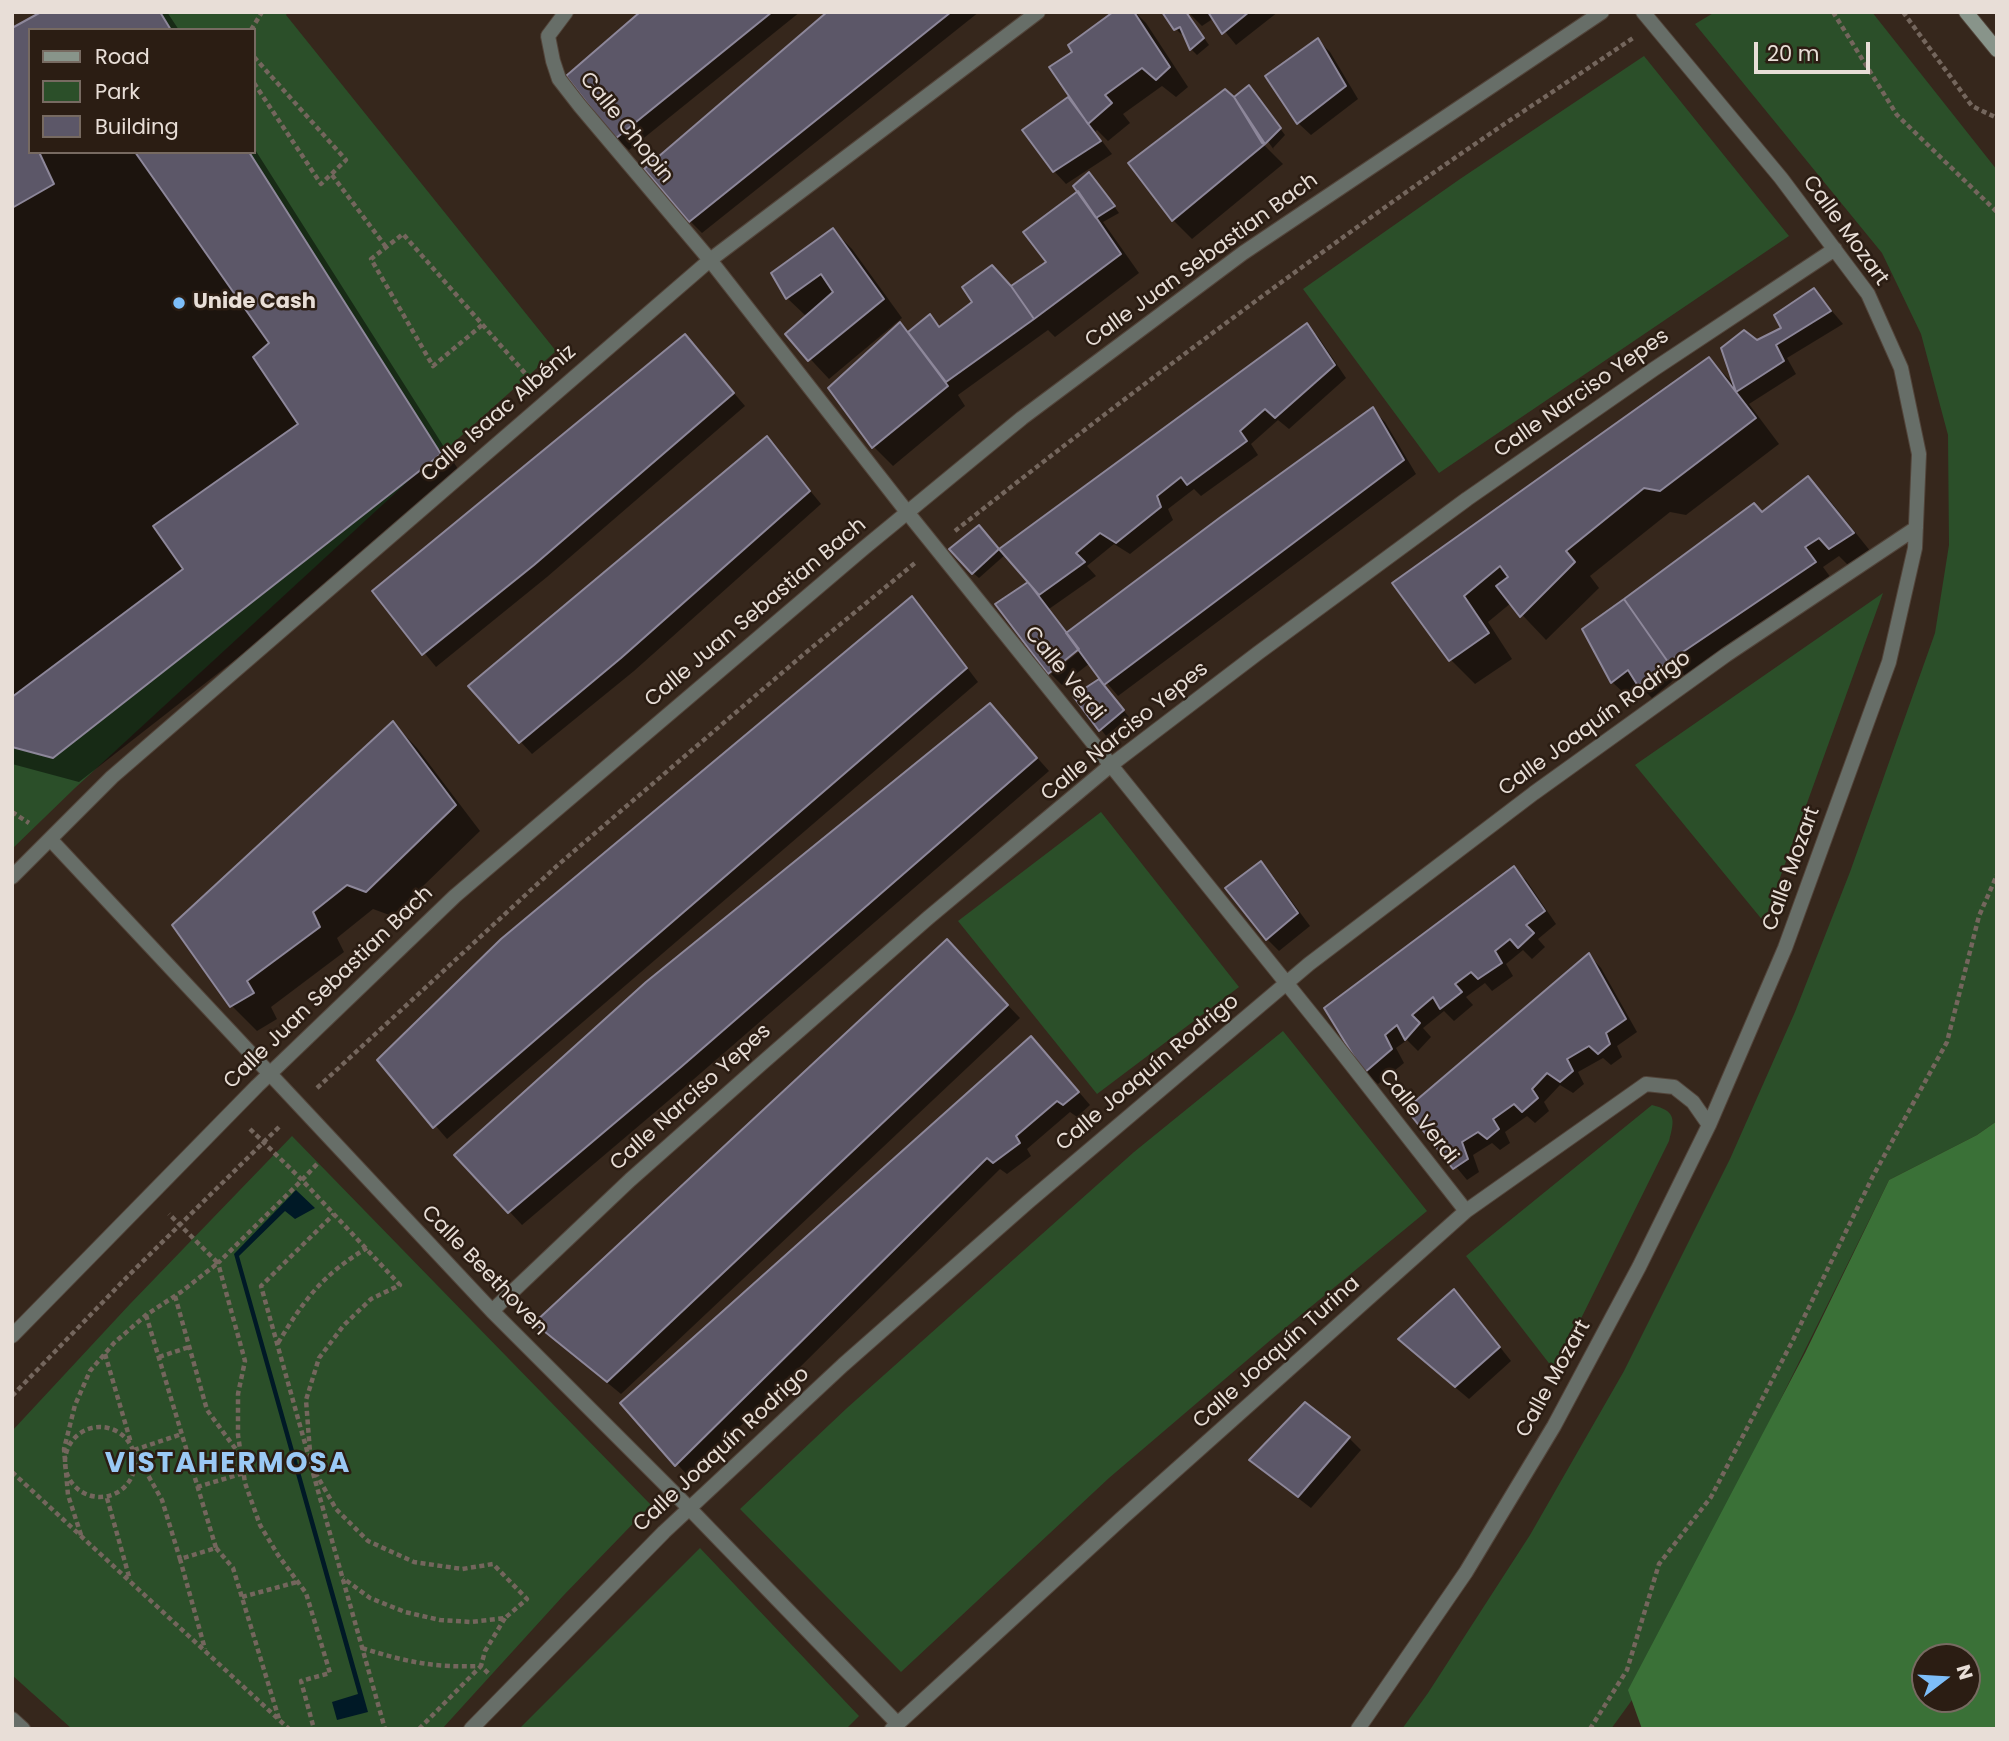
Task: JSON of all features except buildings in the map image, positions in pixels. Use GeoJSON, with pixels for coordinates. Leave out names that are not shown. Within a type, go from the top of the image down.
{"type":"FeatureCollection","features":[{"type":"Feature","properties":{"kind":"main road"},"geometry":{"type":"LineString","coordinates":[[1966,12],[1997,50]]}},
{"type":"Feature","properties":{"kind":"street","name":"Calle Chopin"},"geometry":{"type":"LineString","coordinates":[[566,12],[548,36],[552,61],[559,79],[710,260]]}},
{"type":"Feature","properties":{"kind":"street","name":"Calle Isaac Albéniz"},"geometry":{"type":"LineString","coordinates":[[12,877],[112,777],[710,260],[1038,12]]}},
{"type":"Feature","properties":{"kind":"street","name":"Calle Juan Sebastian Bach"},"geometry":{"type":"LineString","coordinates":[[12,1336],[270,1074],[455,896],[907,512],[1022,418],[1243,253],[1602,12]]}},
{"type":"Feature","properties":{"kind":"street","name":"Calle Mozart"},"geometry":{"type":"LineString","coordinates":[[1359,1729],[1466,1572],[1554,1426],[1639,1267],[1709,1125],[1785,948],[1889,662],[1915,548],[1919,454],[1901,368],[1868,294],[1781,178],[1643,12]]}},
{"type":"Feature","properties":{"kind":"street","name":"Calle Narciso Yepes"},"geometry":{"type":"LineString","coordinates":[[492,1311],[630,1180],[761,1064],[928,918],[1111,765],[1467,499],[1654,369],[1835,249]]}},
{"type":"Feature","properties":{"kind":"street","name":"Calle Verdi"},"geometry":{"type":"LineString","coordinates":[[710,260],[907,512],[1466,1211]]}},
{"type":"Feature","properties":{"kind":"street","name":"Calle Joaquín Rodrigo"},"geometry":{"type":"LineString","coordinates":[[471,1729],[689,1508],[843,1365],[1028,1202],[1286,984],[1534,793],[1726,655],[1916,528]]}},
{"type":"Feature","properties":{"kind":"street","name":"Calle Beethoven"},"geometry":{"type":"LineString","coordinates":[[50,839],[270,1074],[331,1150],[689,1508],[895,1726]]}},
{"type":"Feature","properties":{"kind":"street","name":"Calle Joaquín Turina"},"geometry":{"type":"LineString","coordinates":[[895,1726],[1121,1519],[1466,1211],[1646,1084],[1674,1087],[1693,1102],[1709,1125]]}},
{"type":"Feature","properties":{"kind":"street"},"geometry":{"type":"LineString","coordinates":[[12,1719],[23,1729]]}},
{"type":"Feature","properties":{"kind":"path"},"geometry":{"type":"LineString","coordinates":[[252,28],[262,12]]}},
{"type":"Feature","properties":{"kind":"path"},"geometry":{"type":"LineString","coordinates":[[1833,12],[1897,114],[1997,212]]}},
{"type":"Feature","properties":{"kind":"path"},"geometry":{"type":"LineString","coordinates":[[1903,12],[1972,106],[1997,118]]}},
{"type":"Feature","properties":{"kind":"path"},"geometry":{"type":"LineString","coordinates":[[310,1096],[559,864],[804,654],[935,547],[1055,452],[1286,279],[1440,169],[1641,33]]}},
{"type":"Feature","properties":{"kind":"path"},"geometry":{"type":"LineString","coordinates":[[256,59],[346,160],[321,184],[256,86]]}},
{"type":"Feature","properties":{"kind":"path"},"geometry":{"type":"LineString","coordinates":[[332,175],[387,247]]}},
{"type":"Feature","properties":{"kind":"path"},"geometry":{"type":"LineString","coordinates":[[482,325],[433,366],[371,259],[403,234],[547,399]]}},
{"type":"Feature","properties":{"kind":"path"},"geometry":{"type":"LineString","coordinates":[[1590,1729],[1627,1670],[1659,1564],[1711,1497],[1793,1340],[1873,1176],[1947,1042],[1979,916],[1997,875]]}},
{"type":"Feature","properties":{"kind":"path"},"geometry":{"type":"LineString","coordinates":[[233,1111],[400,1285],[371,1299],[344,1325],[319,1358],[306,1400],[311,1465],[336,1509],[368,1541],[414,1562],[462,1569],[493,1564],[527,1599],[505,1618],[485,1651],[481,1666],[419,1729]]}},
{"type":"Feature","properties":{"kind":"path"},"geometry":{"type":"LineString","coordinates":[[12,1396],[289,1117]]}},
{"type":"Feature","properties":{"kind":"path"},"geometry":{"type":"LineString","coordinates":[[80,1535],[68,1495],[64,1449],[75,1405],[90,1371],[104,1353],[146,1315],[218,1263],[331,1150]]}},
{"type":"Feature","properties":{"kind":"path"},"geometry":{"type":"LineString","coordinates":[[150,1195],[218,1263],[245,1361],[237,1394],[238,1435],[244,1473],[260,1525],[306,1593],[330,1673],[301,1681],[314,1729]]}},
{"type":"Feature","properties":{"kind":"path"},"geometry":{"type":"LineString","coordinates":[[334,1214],[261,1286],[385,1729]]}},
{"type":"Feature","properties":{"kind":"path"},"geometry":{"type":"LineString","coordinates":[[277,1344],[307,1296],[340,1264],[366,1248]]}},
{"type":"Feature","properties":{"kind":"path"},"geometry":{"type":"LineString","coordinates":[[175,1296],[207,1410],[242,1459]]}},
{"type":"Feature","properties":{"kind":"path"},"geometry":{"type":"LineString","coordinates":[[146,1315],[216,1548],[233,1568],[280,1720]]}},
{"type":"Feature","properties":{"kind":"path"},"geometry":{"type":"LineString","coordinates":[[159,1357],[189,1347]]}},
{"type":"Feature","properties":{"kind":"path"},"geometry":{"type":"LineString","coordinates":[[104,1353],[134,1450],[133,1475],[118,1493],[107,1498],[94,1498],[83,1494],[66,1476],[64,1464],[70,1442],[88,1429],[99,1426],[120,1433],[134,1450],[162,1500],[206,1651]]}},
{"type":"Feature","properties":{"kind":"path"},"geometry":{"type":"LineString","coordinates":[[134,1450],[182,1434]]}},
{"type":"Feature","properties":{"kind":"path"},"geometry":{"type":"LineString","coordinates":[[12,1472],[289,1729]]}},
{"type":"Feature","properties":{"kind":"path"},"geometry":{"type":"LineString","coordinates":[[197,1487],[244,1473]]}},
{"type":"Feature","properties":{"kind":"path"},"geometry":{"type":"LineString","coordinates":[[107,1498],[130,1581]]}},
{"type":"Feature","properties":{"kind":"path"},"geometry":{"type":"LineString","coordinates":[[180,1559],[216,1548]]}},
{"type":"Feature","properties":{"kind":"path"},"geometry":{"type":"LineString","coordinates":[[343,1577],[370,1598],[405,1612],[440,1620],[471,1622],[505,1618]]}},
{"type":"Feature","properties":{"kind":"path"},"geometry":{"type":"LineString","coordinates":[[242,1597],[297,1582]]}},
{"type":"Feature","properties":{"kind":"path"},"geometry":{"type":"LineString","coordinates":[[362,1648],[412,1663],[446,1667],[481,1666]]}},
{"type":"Feature","properties":{"kind":"green space"},"geometry":{"type":"Polygon","coordinates":[[[160,12],[288,12],[286,15],[556,351],[441,454],[250,154],[256,154],[256,28],[170,28],[160,12]]]}},
{"type":"Feature","properties":{"kind":"green space"},"geometry":{"type":"Polygon","coordinates":[[[1715,12],[1872,12],[1997,170],[1997,1121],[1977,1135],[1889,1180],[1632,1700],[1611,1729],[1402,1729],[1530,1535],[1624,1371],[1730,1159],[1795,1012],[1850,872],[1935,633],[1949,545],[1948,435],[1921,334],[1882,253],[1695,24],[1715,12]]]}},
{"type":"Feature","properties":{"kind":"green space"},"geometry":{"type":"Polygon","coordinates":[[[1644,56],[1789,236],[1439,473],[1303,289],[1460,179],[1644,56]]]}},
{"type":"Feature","properties":{"kind":"green space"},"geometry":{"type":"Polygon","coordinates":[[[416,474],[12,849],[12,747],[53,758],[416,474]]]}},
{"type":"Feature","properties":{"kind":"green space"},"geometry":{"type":"Polygon","coordinates":[[[1883,593],[1764,922],[1635,765],[1883,593]]]}},
{"type":"Feature","properties":{"kind":"green space"},"geometry":{"type":"Polygon","coordinates":[[[1101,812],[1239,987],[1097,1094],[958,921],[1101,812]]]}},
{"type":"Feature","properties":{"kind":"green space"},"geometry":{"type":"Polygon","coordinates":[[[1283,1031],[1427,1211],[1109,1478],[901,1672],[740,1509],[847,1408],[1134,1152],[1283,1031]]]}},
{"type":"Feature","properties":{"kind":"green space"},"geometry":{"type":"Polygon","coordinates":[[[1652,1105],[1666,1110],[1672,1117],[1669,1141],[1555,1371],[1466,1256],[1652,1105]]]}},
{"type":"Feature","properties":{"kind":"green space"},"geometry":{"type":"Polygon","coordinates":[[[1997,1121],[1997,1729],[1642,1729],[1628,1690],[1805,1353],[1889,1180],[1977,1135],[1997,1121]]]}},
{"type":"Feature","properties":{"kind":"green space"},"geometry":{"type":"Polygon","coordinates":[[[292,1136],[651,1505],[563,1596],[442,1729],[72,1729],[12,1675],[12,1431],[292,1136]]]}},
{"type":"Feature","properties":{"kind":"green space"},"geometry":{"type":"Polygon","coordinates":[[[700,1548],[859,1716],[846,1729],[519,1729],[700,1548]]]}},
{"type":"Feature","properties":{"kind":"water"},"geometry":{"type":"Polygon","coordinates":[[[296,1190],[315,1208],[295,1219],[285,1211],[239,1256],[368,1712],[337,1720],[332,1702],[358,1694],[234,1254],[296,1190]]]}},
{"type":"Feature","properties":{"kind":"place","name":"Unide Cash"},"geometry":{"type":"Point","coordinates":[179,303]}},
{"type":"Feature","properties":{"kind":"district","name":"VISTAHERMOSA"},"geometry":{"type":"Point","coordinates":[228,1465]}}]}
